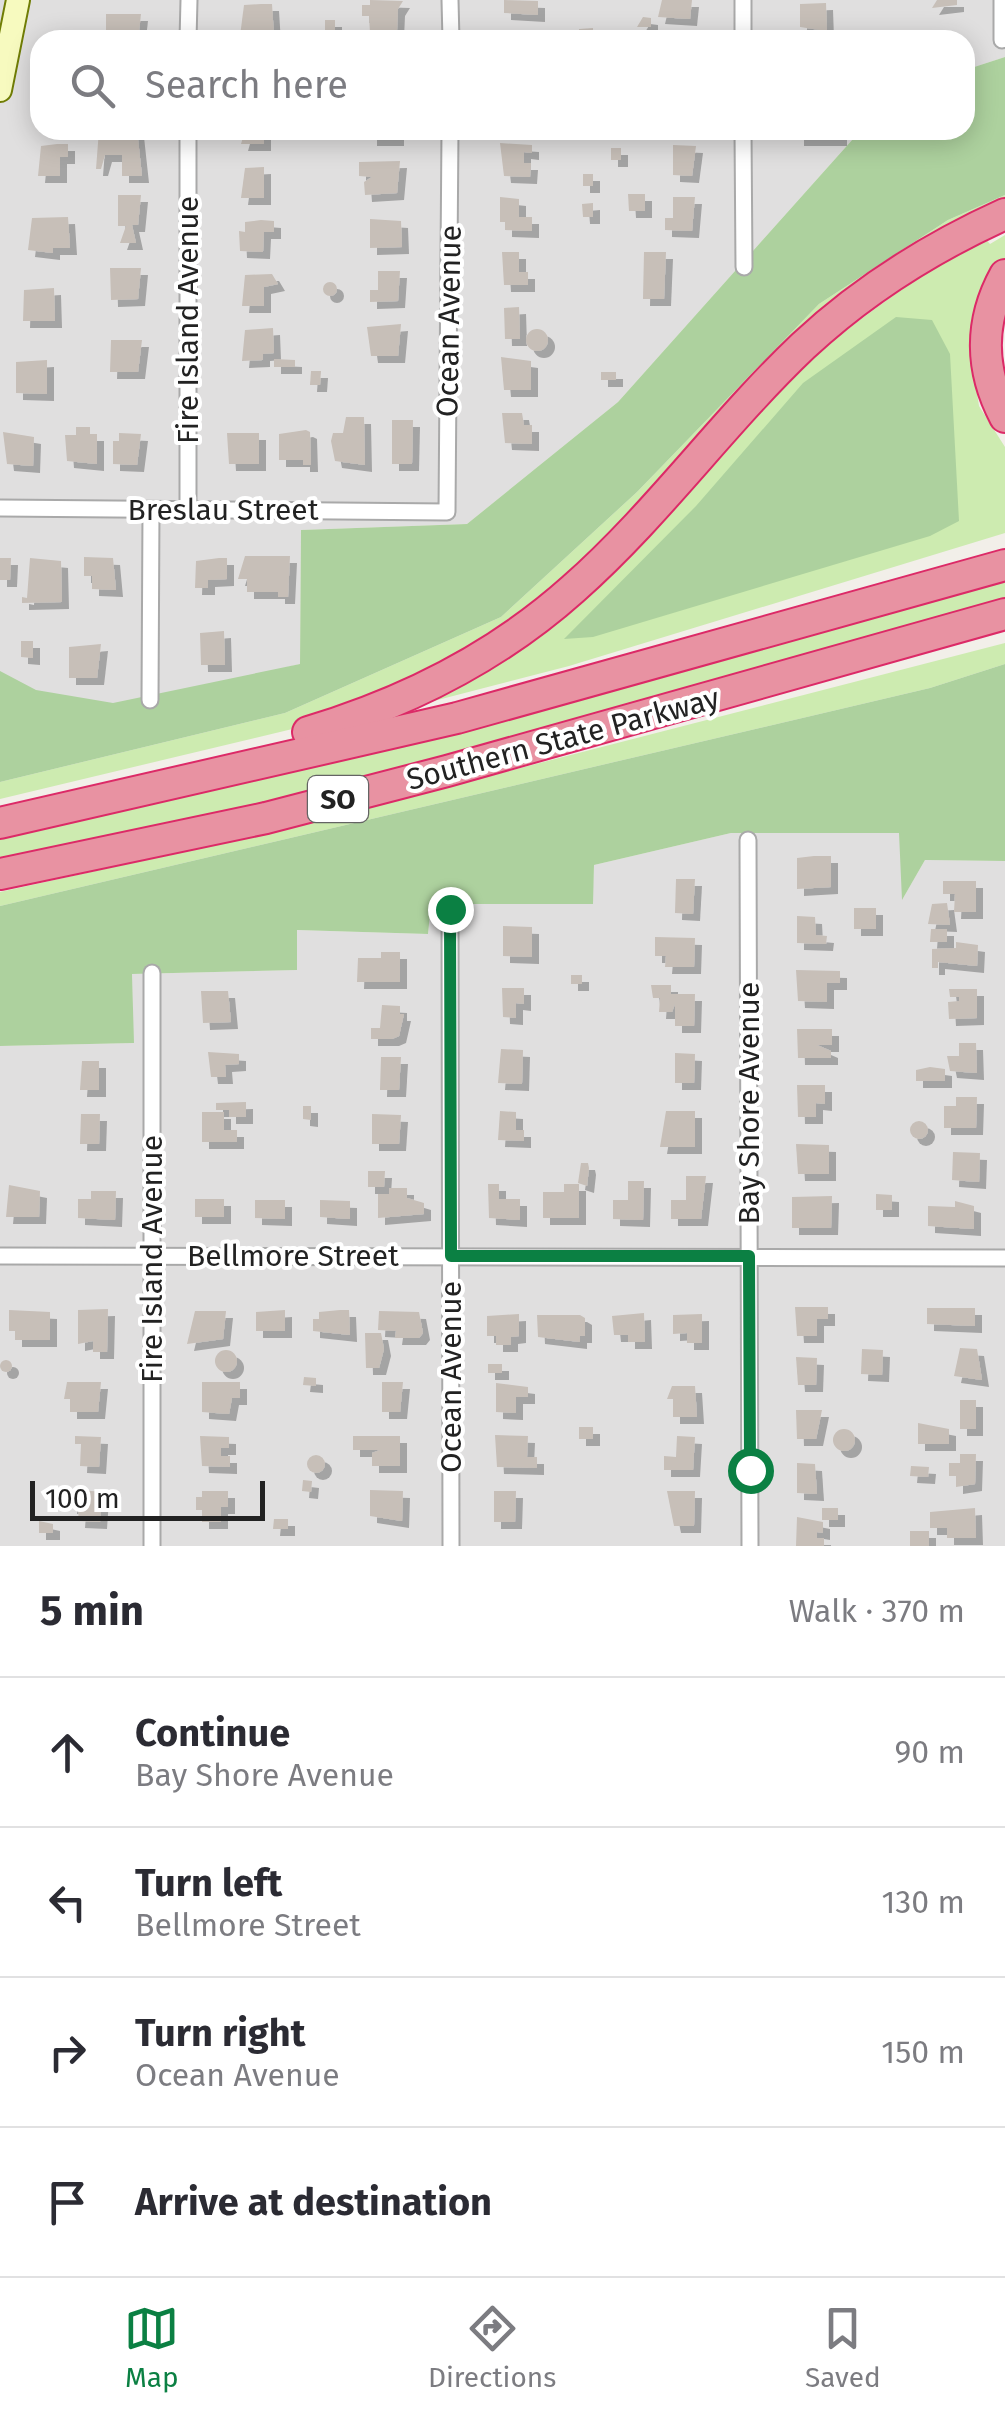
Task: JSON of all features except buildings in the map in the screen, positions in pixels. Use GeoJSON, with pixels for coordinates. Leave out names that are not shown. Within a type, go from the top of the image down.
{"type":"FeatureCollection","features":[{"type":"Feature","properties":{"kind":"highway"},"geometry":{"type":"LineString","coordinates":[[180,782],[394,700],[463,667],[520,632],[603,561],[784,365],[839,314],[919,257],[1005,214]]}},
{"type":"Feature","properties":{"kind":"highway"},"geometry":{"type":"LineString","coordinates":[[1005,275],[990,306],[985,337],[988,371],[1005,417]]}},
{"type":"Feature","properties":{"kind":"highway","name":"Southern State Parkway"},"geometry":{"type":"LineString","coordinates":[[348,741],[454,705],[1005,545]]}},
{"type":"Feature","properties":{"kind":"highway","name":"Southern State Parkway"},"geometry":{"type":"LineString","coordinates":[[0,824],[458,718],[1005,565]]}},
{"type":"Feature","properties":{"kind":"highway","name":"Southern State Parkway"},"geometry":{"type":"LineString","coordinates":[[0,874],[266,818],[447,772],[995,619]]}},
{"type":"Feature","properties":{"kind":"street"},"geometry":{"type":"LineString","coordinates":[[0,90],[18,0]]}},
{"type":"Feature","properties":{"kind":"street"},"geometry":{"type":"LineString","coordinates":[[188,0],[188,30]]}},
{"type":"Feature","properties":{"kind":"street"},"geometry":{"type":"LineString","coordinates":[[450,0],[451,30]]}},
{"type":"Feature","properties":{"kind":"street"},"geometry":{"type":"LineString","coordinates":[[743,0],[743,30]]}},
{"type":"Feature","properties":{"kind":"street"},"geometry":{"type":"LineString","coordinates":[[1002,0],[1002,40],[1005,39]]}},
{"type":"Feature","properties":{"kind":"street","name":"Fire Island Avenue"},"geometry":{"type":"LineString","coordinates":[[188,140],[188,510]]}},
{"type":"Feature","properties":{"kind":"street","name":"Ocean Avenue"},"geometry":{"type":"LineString","coordinates":[[447,512],[450,140]]}},
{"type":"Feature","properties":{"kind":"street"},"geometry":{"type":"LineString","coordinates":[[744,140],[744,267]]}},
{"type":"Feature","properties":{"kind":"street","name":"Breslau Street"},"geometry":{"type":"LineString","coordinates":[[0,508],[447,512]]}},
{"type":"Feature","properties":{"kind":"street"},"geometry":{"type":"LineString","coordinates":[[150,700],[151,510]]}},
{"type":"Feature","properties":{"kind":"street","name":"Bay Shore Avenue"},"geometry":{"type":"LineString","coordinates":[[748,840],[750,1546]]}},
{"type":"Feature","properties":{"kind":"street","name":"Ocean Avenue"},"geometry":{"type":"LineString","coordinates":[[450,909],[452,1546]]}},
{"type":"Feature","properties":{"kind":"street","name":"Fire Island Avenue"},"geometry":{"type":"LineString","coordinates":[[152,973],[152,1546]]}},
{"type":"Feature","properties":{"kind":"street","name":"Bellmore Street"},"geometry":{"type":"LineString","coordinates":[[0,1256],[1005,1258]]}},
{"type":"Feature","properties":{"kind":"shaded area"},"geometry":{"type":"Polygon","coordinates":[[[0,0],[1005,0],[1005,57],[975,67],[975,30],[30,30],[30,140],[852,140],[618,402],[467,524],[301,530],[300,664],[0,737],[0,0]]]}},
{"type":"Feature","properties":{"kind":"shaded area"},"geometry":{"type":"Polygon","coordinates":[[[731,833],[900,833],[903,898],[925,860],[1005,861],[1005,1546],[0,1546],[0,1046],[133,1043],[132,974],[296,970],[296,930],[428,934],[431,904],[592,904],[594,865],[731,833]]]}},
{"type":"Feature","properties":{"kind":"green space"},"geometry":{"type":"Polygon","coordinates":[[[1005,57],[1005,195],[948,220],[819,304],[637,492],[501,617],[285,713],[0,782],[0,671],[36,690],[113,703],[300,664],[301,530],[467,524],[618,402],[852,140],[975,140],[975,67],[1005,57]]]}},
{"type":"Feature","properties":{"kind":"green space"},"geometry":{"type":"Polygon","coordinates":[[[1005,195],[1005,207],[861,287],[544,610],[426,685],[309,725],[0,799],[0,782],[285,713],[501,617],[637,492],[819,304],[948,220],[1005,195]]]}},
{"type":"Feature","properties":{"kind":"green space"},"geometry":{"type":"Polygon","coordinates":[[[1005,235],[1005,259],[981,291],[971,353],[979,406],[1005,447],[1005,533],[569,666],[426,703],[626,517],[764,396],[908,285],[983,236],[990,244],[1005,235]]]}},
{"type":"Feature","properties":{"kind":"green space"},"geometry":{"type":"Polygon","coordinates":[[[896,317],[932,320],[950,354],[959,521],[930,536],[593,637],[564,639],[696,506],[803,383],[896,317]]]}},
{"type":"Feature","properties":{"kind":"green space"},"geometry":{"type":"Polygon","coordinates":[[[1005,578],[1005,603],[880,639],[505,742],[0,864],[0,839],[239,783],[1005,578]]]}},
{"type":"Feature","properties":{"kind":"green space"},"geometry":{"type":"Polygon","coordinates":[[[1005,643],[1005,664],[930,688],[0,906],[0,892],[272,832],[1005,643]]]}},
{"type":"Feature","properties":{"kind":"green space"},"geometry":{"type":"Polygon","coordinates":[[[1005,664],[1005,861],[925,860],[902,900],[899,833],[731,833],[594,865],[593,904],[431,904],[428,934],[297,930],[297,970],[132,974],[134,1043],[0,1046],[0,906],[930,688],[1005,664]]]}},
{"type":"Feature","properties":{"kind":"route"},"geometry":{"type":"LineString","coordinates":[[450,909],[451,1256],[749,1256],[750,1470]]}}]}
